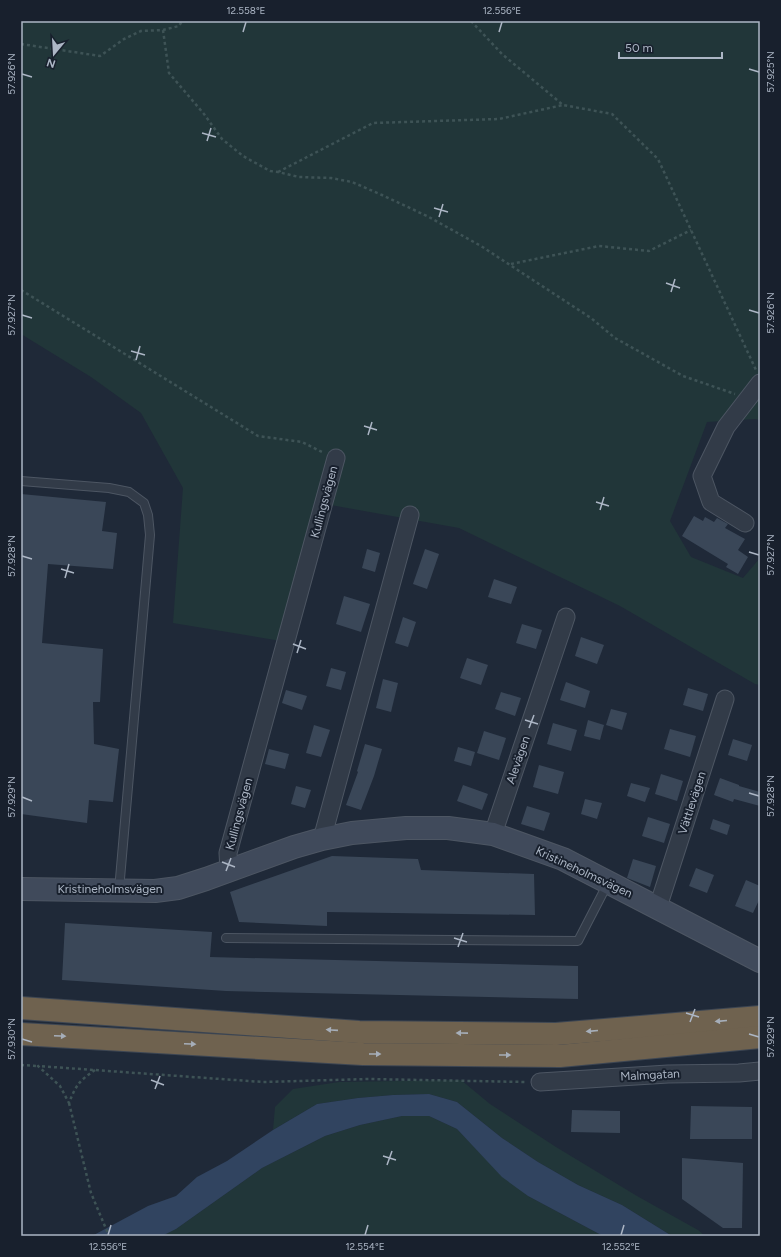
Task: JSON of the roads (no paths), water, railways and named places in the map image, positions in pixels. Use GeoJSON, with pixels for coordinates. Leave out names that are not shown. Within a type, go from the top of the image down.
{"type":"FeatureCollection","features":[{"type":"Feature","properties":{"kind":"highway"},"geometry":{"type":"LineString","coordinates":[[21,1008],[375,1032],[556,1034],[760,1018]]}},
{"type":"Feature","properties":{"kind":"highway"},"geometry":{"type":"LineString","coordinates":[[21,1034],[363,1054],[560,1056],[760,1037]]}},
{"type":"Feature","properties":{"kind":"street"},"geometry":{"type":"LineString","coordinates":[[745,523],[711,502],[702,476],[726,427],[748,398],[758,377]]}},
{"type":"Feature","properties":{"kind":"street","name":"Kullingsvägen"},"geometry":{"type":"LineString","coordinates":[[229,870],[228,853],[336,458]]}},
{"type":"Feature","properties":{"kind":"street"},"geometry":{"type":"LineString","coordinates":[[322,839],[410,515]]}},
{"type":"Feature","properties":{"kind":"street","name":"Alevägen"},"geometry":{"type":"LineString","coordinates":[[493,834],[566,617]]}},
{"type":"Feature","properties":{"kind":"street","name":"Vättlevägen"},"geometry":{"type":"LineString","coordinates":[[658,907],[725,700]]}},
{"type":"Feature","properties":{"kind":"street","name":"Kristineholmsvägen"},"geometry":{"type":"LineString","coordinates":[[21,889],[155,891],[178,888],[294,847],[322,839],[352,833],[406,828],[448,828],[493,834],[563,859],[760,961]]}},
{"type":"Feature","properties":{"kind":"street","name":"Malmgatan"},"geometry":{"type":"LineString","coordinates":[[540,1082],[668,1074],[739,1073],[760,1071]]}},
{"type":"Feature","properties":{"kind":"lane"},"geometry":{"type":"LineString","coordinates":[[21,481],[82,485],[129,492],[144,504],[148,515],[150,535],[119,891]]}},
{"type":"Feature","properties":{"kind":"lane"},"geometry":{"type":"LineString","coordinates":[[226,938],[578,941],[608,882]]}},
{"type":"Feature","properties":{"kind":"water"},"geometry":{"type":"Polygon","coordinates":[[[429,1094],[457,1102],[502,1138],[538,1162],[578,1185],[622,1205],[672,1236],[603,1236],[528,1196],[502,1177],[457,1129],[429,1116],[402,1116],[360,1125],[325,1136],[262,1168],[176,1229],[162,1236],[92,1236],[148,1206],[176,1196],[197,1177],[227,1161],[273,1130],[317,1104],[358,1098],[429,1094]]]}}]}
